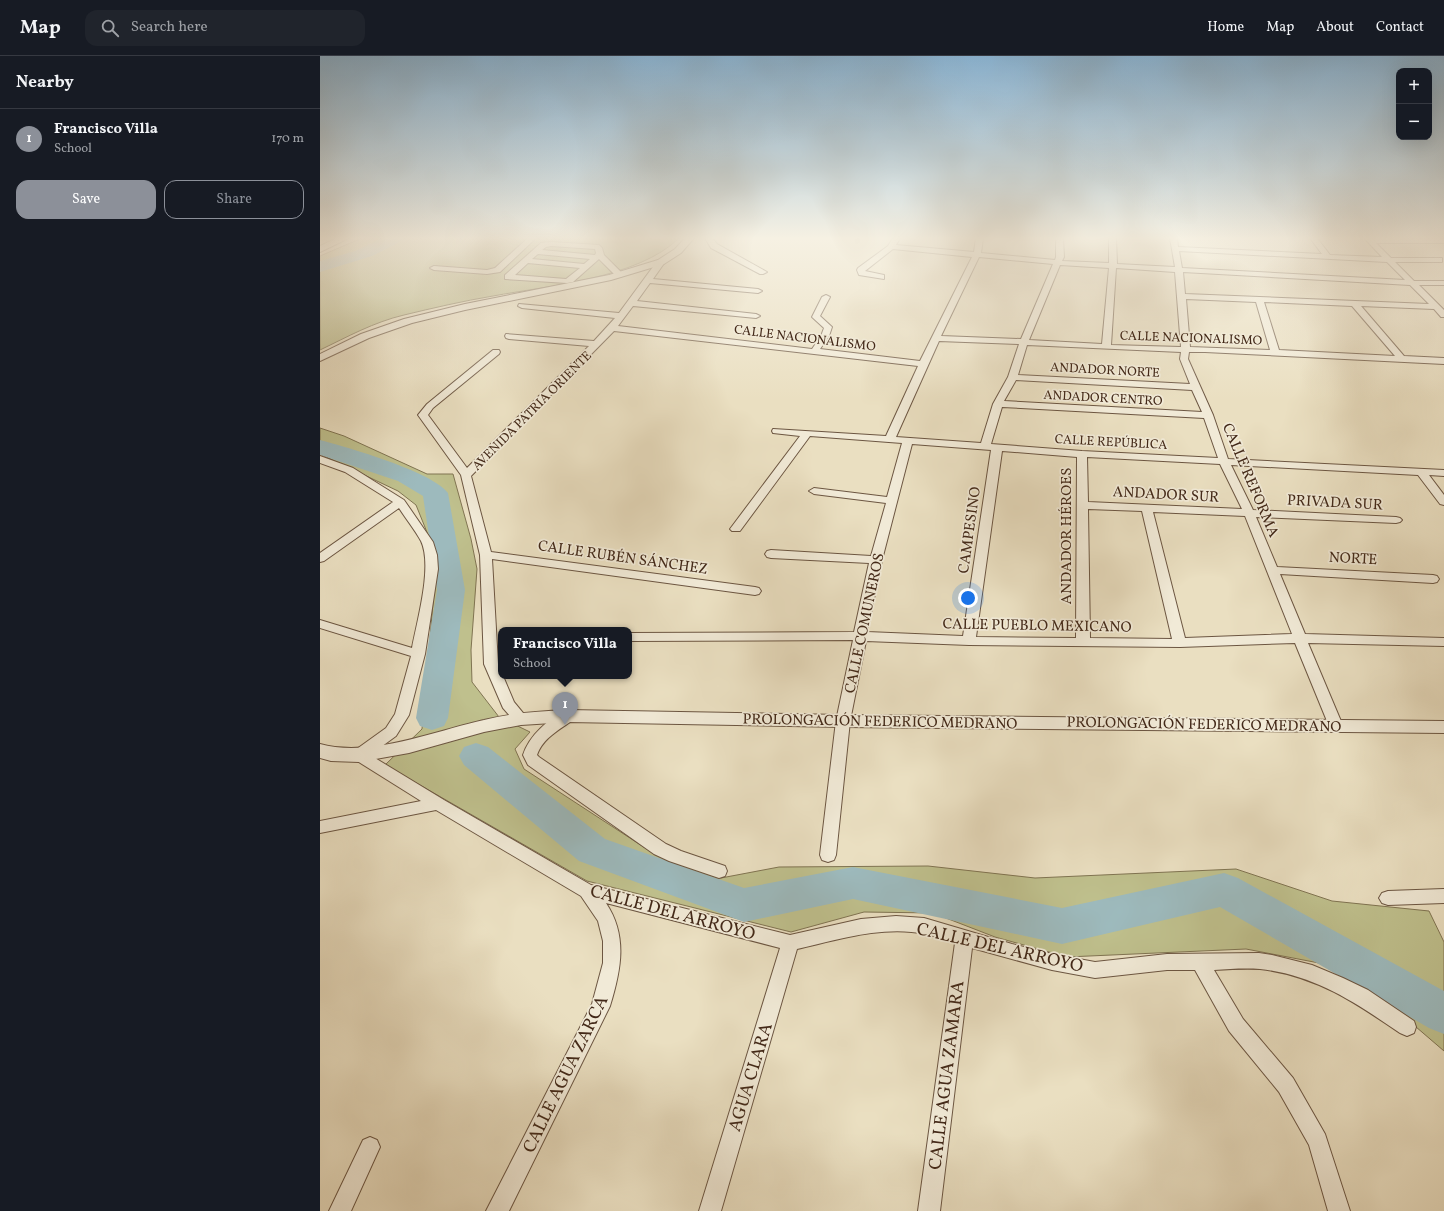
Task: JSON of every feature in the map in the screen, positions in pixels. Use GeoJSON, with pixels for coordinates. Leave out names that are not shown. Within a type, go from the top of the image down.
{"type":"FeatureCollection","features":[{"type":"Feature","properties":{"kind":"street","name":"AVENIDA PATRIA ORIENTE"},"geometry":{"type":"LineString","coordinates":[[320,358],[365,336],[408,321],[464,307],[538,292]]}},
{"type":"Feature","properties":{"kind":"street","name":"AVENIDA PATRIA ORIENTE"},"geometry":{"type":"LineString","coordinates":[[466,475],[612,328],[639,292]]}},
{"type":"Feature","properties":{"kind":"street"},"geometry":{"type":"LineString","coordinates":[[890,439],[959,292]]}},
{"type":"Feature","properties":{"kind":"street"},"geometry":{"type":"LineString","coordinates":[[985,446],[998,404],[1013,377],[1024,342],[1045,292]]}},
{"type":"Feature","properties":{"kind":"street"},"geometry":{"type":"LineString","coordinates":[[1106,347],[1111,292]]}},
{"type":"Feature","properties":{"kind":"street","name":"CALLE REFORMA"},"geometry":{"type":"LineString","coordinates":[[1181,292],[1186,350],[1184,360],[1208,415],[1224,461],[1249,513],[1336,726]]}},
{"type":"Feature","properties":{"kind":"street"},"geometry":{"type":"LineString","coordinates":[[1421,292],[1444,315]]}},
{"type":"Feature","properties":{"kind":"street"},"geometry":{"type":"LineString","coordinates":[[1181,296],[1436,307]]}},
{"type":"Feature","properties":{"kind":"street"},"geometry":{"type":"LineString","coordinates":[[815,351],[828,329],[828,327],[816,317],[826,297]]}},
{"type":"Feature","properties":{"kind":"street"},"geometry":{"type":"LineString","coordinates":[[1259,299],[1275,352]]}},
{"type":"Feature","properties":{"kind":"street"},"geometry":{"type":"LineString","coordinates":[[630,303],[756,316]]}},
{"type":"Feature","properties":{"kind":"street"},"geometry":{"type":"LineString","coordinates":[[1354,303],[1402,359]]}},
{"type":"Feature","properties":{"kind":"street"},"geometry":{"type":"LineString","coordinates":[[522,306],[621,316]]}},
{"type":"Feature","properties":{"kind":"street","name":"CALLE NACIONALISMO"},"geometry":{"type":"LineString","coordinates":[[612,328],[924,364]]}},
{"type":"Feature","properties":{"kind":"street","name":"AVENIDA PATRIA ORIENTE"},"geometry":{"type":"LineString","coordinates":[[509,336],[595,344]]}},
{"type":"Feature","properties":{"kind":"street","name":"CALLE NACIONALISMO"},"geometry":{"type":"LineString","coordinates":[[936,338],[1106,347],[1275,352],[1444,361]]}},
{"type":"Feature","properties":{"kind":"street","name":"AVENIDA PATRIA ORIENTE"},"geometry":{"type":"LineString","coordinates":[[496,352],[430,406],[423,415],[466,475],[486,555],[496,637],[491,664],[508,704],[521,720]]}},
{"type":"Feature","properties":{"kind":"street","name":"ANDADOR NORTE"},"geometry":{"type":"LineString","coordinates":[[1013,377],[1196,387]]}},
{"type":"Feature","properties":{"kind":"street","name":"ANDADOR CENTRO"},"geometry":{"type":"LineString","coordinates":[[998,404],[1208,415]]}},
{"type":"Feature","properties":{"kind":"street","name":"CALLE REPÚBLICA"},"geometry":{"type":"LineString","coordinates":[[777,431],[1082,454],[1444,473]]}},
{"type":"Feature","properties":{"kind":"street"},"geometry":{"type":"LineString","coordinates":[[736,529],[807,433]]}},
{"type":"Feature","properties":{"kind":"street","name":"CALLE COMUNEROS"},"geometry":{"type":"LineString","coordinates":[[828,855],[844,721],[860,636],[876,560],[908,440]]}},
{"type":"Feature","properties":{"kind":"street","name":"CAMPESINO"},"geometry":{"type":"LineString","coordinates":[[969,640],[997,447]]}},
{"type":"Feature","properties":{"kind":"street","name":"ANDADOR HÉROES"},"geometry":{"type":"LineString","coordinates":[[1082,454],[1083,642]]}},
{"type":"Feature","properties":{"kind":"street"},"geometry":{"type":"LineString","coordinates":[[320,459],[349,470],[400,502],[427,542],[431,555],[432,569],[418,654],[399,721],[391,732],[359,755]]}},
{"type":"Feature","properties":{"kind":"street"},"geometry":{"type":"LineString","coordinates":[[1421,472],[1444,502]]}},
{"type":"Feature","properties":{"kind":"street"},"geometry":{"type":"LineString","coordinates":[[814,492],[892,501]]}},
{"type":"Feature","properties":{"kind":"street"},"geometry":{"type":"LineString","coordinates":[[320,558],[400,502]]}},
{"type":"Feature","properties":{"kind":"street","name":"ANDADOR SUR"},"geometry":{"type":"LineString","coordinates":[[1082,505],[1249,513]]}},
{"type":"Feature","properties":{"kind":"street"},"geometry":{"type":"LineString","coordinates":[[1147,508],[1180,643]]}},
{"type":"Feature","properties":{"kind":"street","name":"PRIVADA SUR"},"geometry":{"type":"LineString","coordinates":[[1249,513],[1396,520]]}},
{"type":"Feature","properties":{"kind":"street"},"geometry":{"type":"LineString","coordinates":[[771,554],[876,560]]}},
{"type":"Feature","properties":{"kind":"street","name":"CALLE RUBÉN SÁNCHEZ"},"geometry":{"type":"LineString","coordinates":[[486,555],[755,591]]}},
{"type":"Feature","properties":{"kind":"street","name":"NORTE"},"geometry":{"type":"LineString","coordinates":[[1272,570],[1433,579]]}},
{"type":"Feature","properties":{"kind":"street"},"geometry":{"type":"LineString","coordinates":[[320,624],[418,654]]}},
{"type":"Feature","properties":{"kind":"street","name":"CALLE PUEBLO MEXICANO"},"geometry":{"type":"LineString","coordinates":[[632,637],[860,636],[969,640],[1180,643],[1300,638],[1444,642]]}},
{"type":"Feature","properties":{"kind":"street"},"geometry":{"type":"LineString","coordinates":[[568,716],[539,736],[534,743],[530,755],[533,761],[660,849],[719,872]]}},
{"type":"Feature","properties":{"kind":"street","name":"PROLONGACIÓN FEDERICO MEDRANO"},"geometry":{"type":"LineString","coordinates":[[320,751],[331,754],[359,755],[409,746],[484,726],[521,720],[568,716],[844,721],[1444,727]]}},
{"type":"Feature","properties":{"kind":"street","name":"CALLE DEL ARROYO"},"geometry":{"type":"LineString","coordinates":[[359,755],[438,804],[587,891],[790,943],[861,927],[896,924],[924,926],[950,933],[964,939],[1052,962],[1095,970],[1167,962],[1259,961],[1300,970],[1360,996],[1407,1027]]}},
{"type":"Feature","properties":{"kind":"street"},"geometry":{"type":"LineString","coordinates":[[320,826],[438,804]]}},
{"type":"Feature","properties":{"kind":"street","name":"CALLE AGUA ZARCA"},"geometry":{"type":"LineString","coordinates":[[497,1211],[601,1006],[608,983],[612,963],[612,940],[605,918],[587,891]]}},
{"type":"Feature","properties":{"kind":"street"},"geometry":{"type":"LineString","coordinates":[[1388,898],[1444,896]]}},
{"type":"Feature","properties":{"kind":"street","name":"CALLE AGUA ZAMARA"},"geometry":{"type":"LineString","coordinates":[[929,1211],[964,939]]}},
{"type":"Feature","properties":{"kind":"street","name":"AGUA CLARA"},"geometry":{"type":"LineString","coordinates":[[710,1211],[790,943]]}},
{"type":"Feature","properties":{"kind":"street"},"geometry":{"type":"LineString","coordinates":[[1200,962],[1236,1025],[1286,1085],[1318,1141],[1339,1211]]}},
{"type":"Feature","properties":{"kind":"street"},"geometry":{"type":"LineString","coordinates":[[340,1211],[370,1147]]}},
{"type":"Feature","properties":{"kind":"green space"},"geometry":{"type":"Polygon","coordinates":[[[320,292],[519,292],[437,307],[393,318],[371,326],[320,350],[320,292]]]}},
{"type":"Feature","properties":{"kind":"green space"},"geometry":{"type":"Polygon","coordinates":[[[320,428],[344,436],[427,474],[453,474],[471,539],[477,569],[471,650],[472,682],[499,717],[530,732],[515,749],[524,769],[656,855],[721,878],[779,867],[928,866],[1035,878],[1236,869],[1332,901],[1429,911],[1444,942],[1444,1051],[1366,984],[1319,963],[1246,949],[1067,957],[995,937],[933,913],[864,912],[791,932],[587,881],[385,765],[422,729],[437,557],[416,505],[398,491],[320,454],[320,428]]]}},
{"type":"Feature","properties":{"kind":"waterway"},"geometry":{"type":"LineString","coordinates":[[320,447],[407,476],[435,493],[451,590],[432,718]]}},
{"type":"Feature","properties":{"kind":"waterway"},"geometry":{"type":"LineString","coordinates":[[476,756],[592,850],[744,905],[853,883],[1062,926],[1224,890],[1444,1014]]}},
{"type":"Feature","properties":{"kind":"place","name":"Francisco Villa"},"geometry":{"type":"Point","coordinates":[565,725]}}]}
